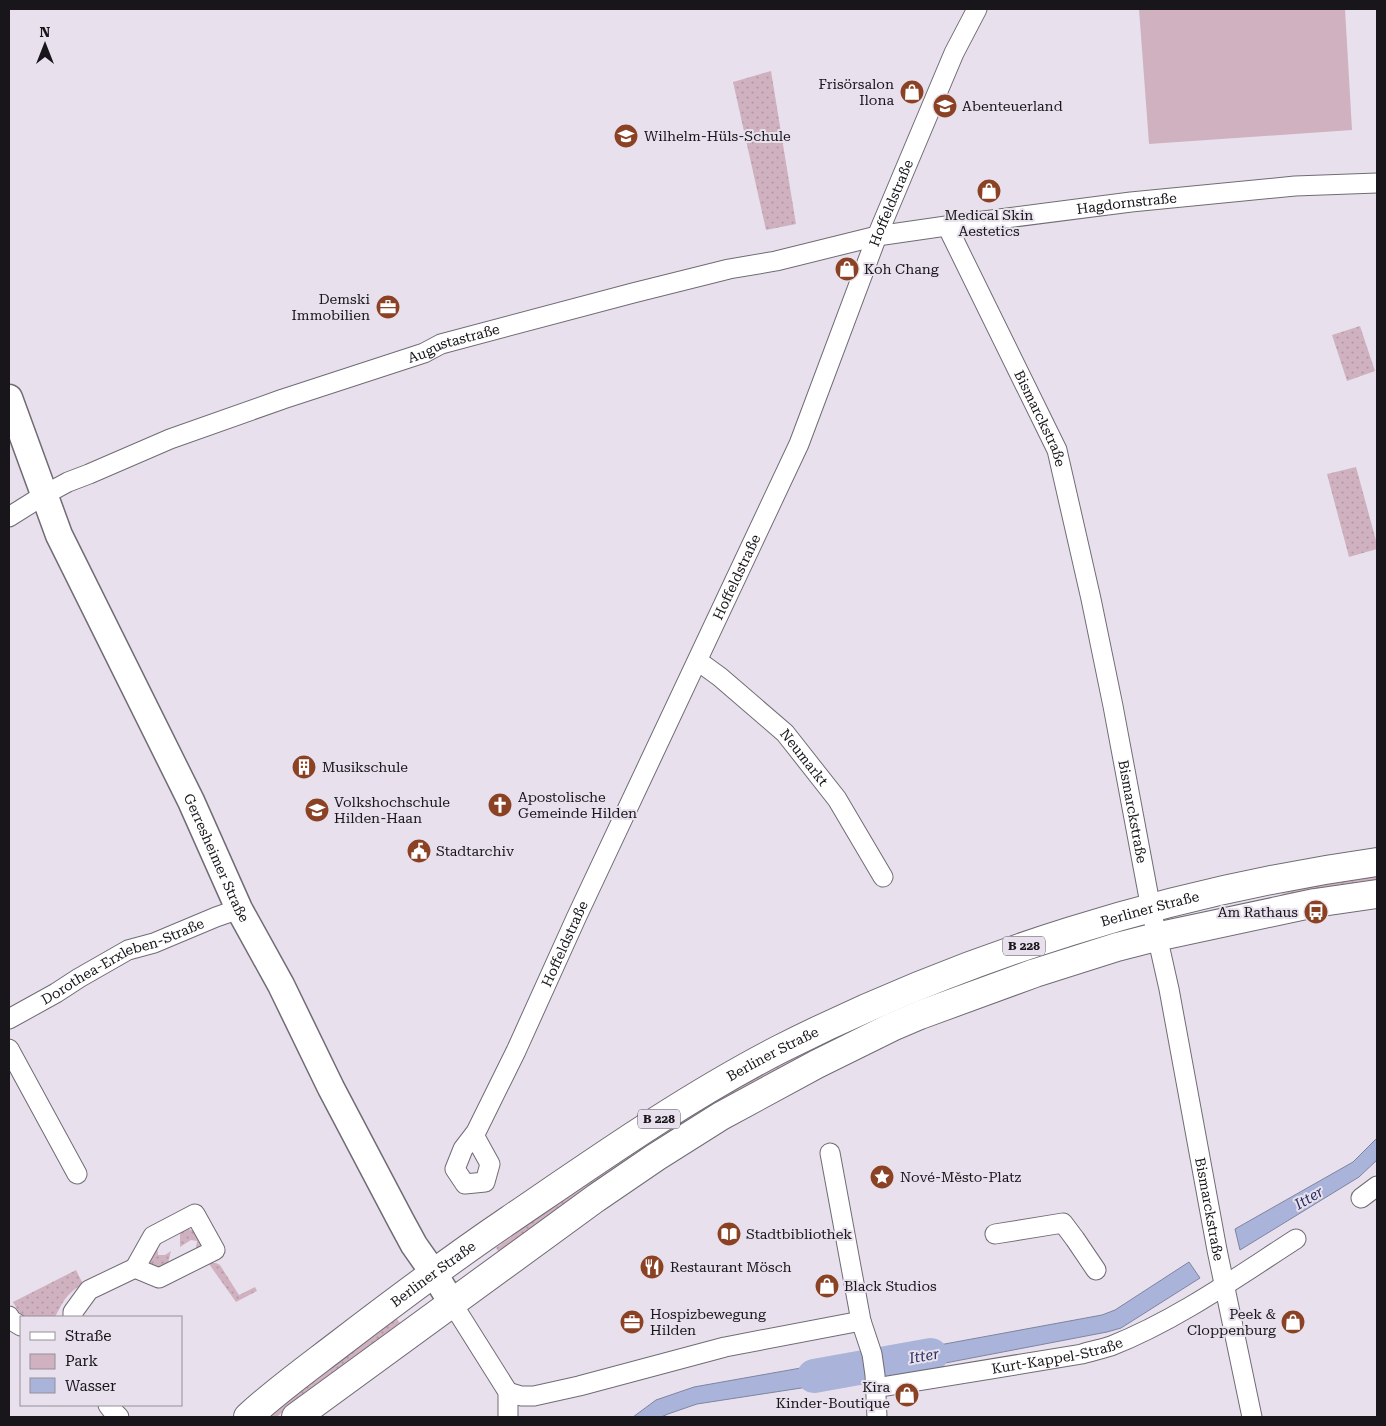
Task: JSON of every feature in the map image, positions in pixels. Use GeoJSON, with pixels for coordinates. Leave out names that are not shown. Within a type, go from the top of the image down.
{"type":"FeatureCollection","features":[{"type":"Feature","properties":{"kind":"main road","name":"Berliner Straße"},"geometry":{"type":"LineString","coordinates":[[248,1417],[433,1272],[655,1121],[779,1050],[901,993],[957,970],[1019,948],[1112,919],[1199,896],[1337,867],[1377,862]]}},
{"type":"Feature","properties":{"kind":"main road","name":"Berliner Straße"},"geometry":{"type":"LineString","coordinates":[[296,1417],[596,1198],[656,1157],[721,1116],[817,1064],[892,1027],[1034,973],[1156,936],[1315,903],[1377,894]]}},
{"type":"Feature","properties":{"kind":"street","name":"Hoffeldstraße"},"geometry":{"type":"LineString","coordinates":[[474,1135],[516,1051],[577,916],[799,444],[878,236],[951,62],[977,9]]}},
{"type":"Feature","properties":{"kind":"street","name":"Hagdornstraße"},"geometry":{"type":"LineString","coordinates":[[878,236],[1141,201],[1295,186],[1377,183]]}},
{"type":"Feature","properties":{"kind":"street","name":"Bismarckstraße"},"geometry":{"type":"LineString","coordinates":[[947,226],[1057,450],[1097,628],[1156,936],[1169,990],[1224,1286],[1252,1417]]}},
{"type":"Feature","properties":{"kind":"street","name":"Augustastraße"},"geometry":{"type":"LineString","coordinates":[[9,516],[68,482],[170,439],[283,399],[424,353],[440,344],[729,269],[776,261],[878,236]]}},
{"type":"Feature","properties":{"kind":"street","name":"Gerresheimer Straße"},"geometry":{"type":"LineString","coordinates":[[9,398],[59,535],[180,778],[239,909],[281,985],[331,1088],[401,1222],[452,1303]]}},
{"type":"Feature","properties":{"kind":"street","name":"Neumarkt"},"geometry":{"type":"LineString","coordinates":[[698,661],[720,677],[785,733],[837,799],[883,877]]}},
{"type":"Feature","properties":{"kind":"street","name":"Dorothea-Erxleben-Straße"},"geometry":{"type":"LineString","coordinates":[[9,1019],[128,950],[154,943],[239,909]]}},
{"type":"Feature","properties":{"kind":"street"},"geometry":{"type":"LineString","coordinates":[[9,1049],[77,1174]]}},
{"type":"Feature","properties":{"kind":"street"},"geometry":{"type":"LineString","coordinates":[[830,1153],[861,1320],[872,1354],[877,1417]]}},
{"type":"Feature","properties":{"kind":"street"},"geometry":{"type":"LineString","coordinates":[[1361,1198],[1377,1186]]}},
{"type":"Feature","properties":{"kind":"street"},"geometry":{"type":"LineString","coordinates":[[996,1234],[1063,1223],[1096,1270]]}},
{"type":"Feature","properties":{"kind":"street","name":"Kurt-Kappel-Straße"},"geometry":{"type":"LineString","coordinates":[[875,1381],[956,1374],[1082,1354],[1110,1346],[1152,1328],[1224,1286],[1296,1239]]}},
{"type":"Feature","properties":{"kind":"street"},"geometry":{"type":"LineString","coordinates":[[73,1316],[73,1312],[89,1290],[135,1268]]}},
{"type":"Feature","properties":{"kind":"street"},"geometry":{"type":"LineString","coordinates":[[452,1303],[508,1392],[508,1417]]}},
{"type":"Feature","properties":{"kind":"street"},"geometry":{"type":"LineString","coordinates":[[9,1316],[11,1320],[20,1325]]}},
{"type":"Feature","properties":{"kind":"street"},"geometry":{"type":"LineString","coordinates":[[508,1392],[521,1396],[534,1396],[725,1347],[861,1320]]}},
{"type":"Feature","properties":{"kind":"street"},"geometry":{"type":"LineString","coordinates":[[109,1406],[118,1417]]}},
{"type":"Feature","properties":{"kind":"green space"},"geometry":{"type":"Polygon","coordinates":[[[1139,9],[1345,9],[1352,130],[1149,144],[1139,9]]]}},
{"type":"Feature","properties":{"kind":"green space"},"geometry":{"type":"Polygon","coordinates":[[[771,71],[796,224],[766,230],[733,82],[771,71]]]}},
{"type":"Feature","properties":{"kind":"green space"},"geometry":{"type":"Polygon","coordinates":[[[1360,326],[1375,371],[1347,381],[1332,335],[1360,326]]]}},
{"type":"Feature","properties":{"kind":"green space"},"geometry":{"type":"Polygon","coordinates":[[[1356,467],[1377,549],[1349,557],[1327,474],[1356,467]]]}},
{"type":"Feature","properties":{"kind":"green space"},"geometry":{"type":"Polygon","coordinates":[[[1377,871],[1377,885],[1276,900],[1282,894],[1313,884],[1377,871]]]}},
{"type":"Feature","properties":{"kind":"green space"},"geometry":{"type":"Polygon","coordinates":[[[1117,924],[1121,932],[950,997],[501,1255],[496,1248],[568,1195],[726,1090],[860,1019],[1117,924]]]}},
{"type":"Feature","properties":{"kind":"green space"},"geometry":{"type":"Polygon","coordinates":[[[186,1228],[196,1233],[201,1239],[200,1246],[195,1255],[197,1241],[191,1240],[180,1247],[180,1231],[186,1228]]]}},
{"type":"Feature","properties":{"kind":"green space"},"geometry":{"type":"Polygon","coordinates":[[[157,1242],[158,1255],[165,1255],[171,1251],[166,1271],[147,1268],[157,1242]]]}},
{"type":"Feature","properties":{"kind":"green space"},"geometry":{"type":"Polygon","coordinates":[[[209,1264],[220,1265],[239,1295],[255,1287],[257,1291],[236,1302],[209,1264]]]}},
{"type":"Feature","properties":{"kind":"green space"},"geometry":{"type":"Polygon","coordinates":[[[76,1270],[83,1284],[72,1291],[66,1298],[56,1316],[23,1316],[13,1302],[76,1270]]]}},
{"type":"Feature","properties":{"kind":"green space"},"geometry":{"type":"Polygon","coordinates":[[[393,1314],[400,1323],[297,1398],[277,1417],[265,1417],[393,1314]]]}},
{"type":"Feature","properties":{"kind":"water"},"geometry":{"type":"Polygon","coordinates":[[[1377,1138],[1377,1160],[1359,1177],[1240,1250],[1235,1229],[1353,1162],[1377,1138]]]}},
{"type":"Feature","properties":{"kind":"water"},"geometry":{"type":"Polygon","coordinates":[[[1189,1262],[1200,1278],[1121,1328],[888,1374],[885,1355],[1102,1315],[1115,1310],[1189,1262]]]}},
{"type":"Feature","properties":{"kind":"water"},"geometry":{"type":"Polygon","coordinates":[[[857,1358],[860,1379],[697,1404],[661,1417],[633,1417],[656,1400],[694,1387],[857,1358]]]}},
{"type":"Feature","properties":{"kind":"waterway","name":"Itter"},"geometry":{"type":"LineString","coordinates":[[814,1376],[931,1355]]}},
{"type":"Feature","properties":{"kind":"place","name":"Frisörsalon Ilona"},"geometry":{"type":"Point","coordinates":[912,92]}},
{"type":"Feature","properties":{"kind":"place","name":"Abenteuerland"},"geometry":{"type":"Point","coordinates":[945,106]}},
{"type":"Feature","properties":{"kind":"place","name":"Wilhelm-Hüls-Schule"},"geometry":{"type":"Point","coordinates":[626,136]}},
{"type":"Feature","properties":{"kind":"place","name":"Medical Skin Aestetics"},"geometry":{"type":"Point","coordinates":[989,191]}},
{"type":"Feature","properties":{"kind":"place","name":"Koh Chang"},"geometry":{"type":"Point","coordinates":[847,269]}},
{"type":"Feature","properties":{"kind":"place","name":"Demski Immobilien"},"geometry":{"type":"Point","coordinates":[388,307]}},
{"type":"Feature","properties":{"kind":"place","name":"Musikschule"},"geometry":{"type":"Point","coordinates":[304,767]}},
{"type":"Feature","properties":{"kind":"place","name":"Apostolische Gemeinde Hilden"},"geometry":{"type":"Point","coordinates":[500,805]}},
{"type":"Feature","properties":{"kind":"place","name":"Volkshochschule Hilden-Haan"},"geometry":{"type":"Point","coordinates":[317,810]}},
{"type":"Feature","properties":{"kind":"place","name":"Stadtarchiv"},"geometry":{"type":"Point","coordinates":[419,851]}},
{"type":"Feature","properties":{"kind":"place","name":"Am Rathaus"},"geometry":{"type":"Point","coordinates":[1316,912]}},
{"type":"Feature","properties":{"kind":"place","name":"Nové-Město-Platz"},"geometry":{"type":"Point","coordinates":[882,1177]}},
{"type":"Feature","properties":{"kind":"place","name":"Stadtbibliothek"},"geometry":{"type":"Point","coordinates":[729,1234]}},
{"type":"Feature","properties":{"kind":"place","name":"Restaurant Mösch"},"geometry":{"type":"Point","coordinates":[652,1267]}},
{"type":"Feature","properties":{"kind":"place","name":"Black Studios"},"geometry":{"type":"Point","coordinates":[827,1286]}},
{"type":"Feature","properties":{"kind":"place","name":"Hospizbewegung Hilden"},"geometry":{"type":"Point","coordinates":[632,1322]}},
{"type":"Feature","properties":{"kind":"place","name":"Peek & Cloppenburg"},"geometry":{"type":"Point","coordinates":[1293,1322]}},
{"type":"Feature","properties":{"kind":"place","name":"Kira Kinder-Boutique"},"geometry":{"type":"Point","coordinates":[907,1395]}}]}
